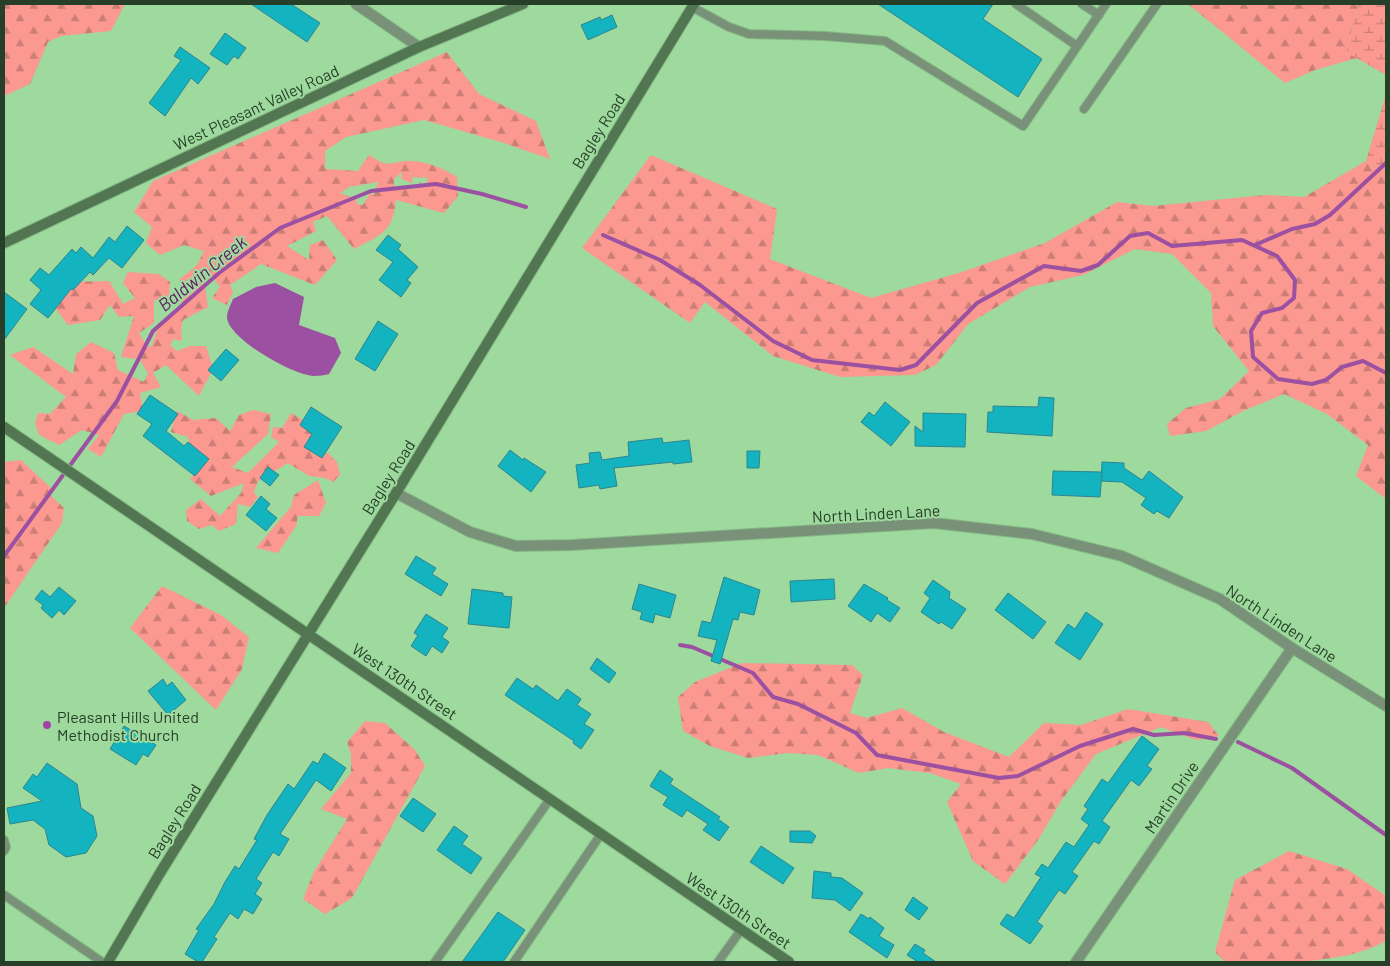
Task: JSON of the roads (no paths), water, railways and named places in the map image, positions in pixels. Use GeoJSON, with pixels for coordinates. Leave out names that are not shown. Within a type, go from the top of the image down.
{"type":"FeatureCollection","features":[{"type":"Feature","properties":{"kind":"main road","name":"West Pleasant Valley Road"},"geometry":{"type":"LineString","coordinates":[[4,243],[419,46],[523,4]]}},
{"type":"Feature","properties":{"kind":"main road","name":"Bagley Road"},"geometry":{"type":"LineString","coordinates":[[108,962],[160,873],[396,493],[691,5]]}},
{"type":"Feature","properties":{"kind":"main road","name":"West 130th Street"},"geometry":{"type":"LineString","coordinates":[[4,427],[789,962]]}},
{"type":"Feature","properties":{"kind":"street"},"geometry":{"type":"LineString","coordinates":[[356,4],[419,46]]}},
{"type":"Feature","properties":{"kind":"street","name":"North Linden Lane"},"geometry":{"type":"LineString","coordinates":[[396,493],[470,532],[516,546],[572,545],[934,523],[1032,534],[1131,560],[1220,599],[1292,648],[1386,706]]}},
{"type":"Feature","properties":{"kind":"street","name":"Martin Drive"},"geometry":{"type":"LineString","coordinates":[[1076,962],[1292,648]]}},
{"type":"Feature","properties":{"kind":"lane"},"geometry":{"type":"LineString","coordinates":[[1016,4],[1078,46]]}},
{"type":"Feature","properties":{"kind":"lane"},"geometry":{"type":"LineString","coordinates":[[1082,4],[1098,15]]}},
{"type":"Feature","properties":{"kind":"lane"},"geometry":{"type":"LineString","coordinates":[[691,5],[729,27],[749,34],[824,36],[885,42],[1023,126],[1106,4]]}},
{"type":"Feature","properties":{"kind":"lane"},"geometry":{"type":"LineString","coordinates":[[1084,109],[1157,4]]}},
{"type":"Feature","properties":{"kind":"lane"},"geometry":{"type":"LineString","coordinates":[[435,962],[550,798]]}},
{"type":"Feature","properties":{"kind":"lane"},"geometry":{"type":"LineString","coordinates":[[514,962],[601,834]]}},
{"type":"Feature","properties":{"kind":"lane"},"geometry":{"type":"LineString","coordinates":[[4,840],[6,847],[4,851]]}},
{"type":"Feature","properties":{"kind":"lane"},"geometry":{"type":"LineString","coordinates":[[4,895],[102,962]]}},
{"type":"Feature","properties":{"kind":"lane"},"geometry":{"type":"LineString","coordinates":[[718,962],[741,930]]}},
{"type":"Feature","properties":{"kind":"waterway"},"geometry":{"type":"LineString","coordinates":[[1255,245],[1292,229],[1315,224],[1330,215],[1386,163]]}},
{"type":"Feature","properties":{"kind":"waterway","name":"Baldwin Creek"},"geometry":{"type":"LineString","coordinates":[[4,556],[117,401],[153,331],[219,273],[280,228],[371,191],[436,184],[482,194],[526,207]]}},
{"type":"Feature","properties":{"kind":"waterway"},"geometry":{"type":"LineString","coordinates":[[603,235],[660,260],[700,285],[773,341],[812,360],[900,370],[916,365],[977,303],[1044,266],[1081,271],[1098,265],[1130,236],[1148,233],[1172,246],[1242,240],[1277,256],[1295,280],[1294,298],[1282,308],[1262,313],[1251,331],[1253,357],[1278,379],[1312,384],[1326,380],[1342,367],[1363,361],[1386,373]]}},
{"type":"Feature","properties":{"kind":"waterway"},"geometry":{"type":"LineString","coordinates":[[680,645],[692,647],[753,673],[773,697],[798,704],[856,733],[877,755],[999,778],[1018,776],[1080,746],[1133,729],[1154,735],[1184,733],[1216,739]]}},
{"type":"Feature","properties":{"kind":"waterway"},"geometry":{"type":"LineString","coordinates":[[1238,742],[1292,768],[1386,835]]}},
{"type":"Feature","properties":{"kind":"place","name":"Pleasant Hills United Methodist Church"},"geometry":{"type":"Point","coordinates":[47,725]}}]}
